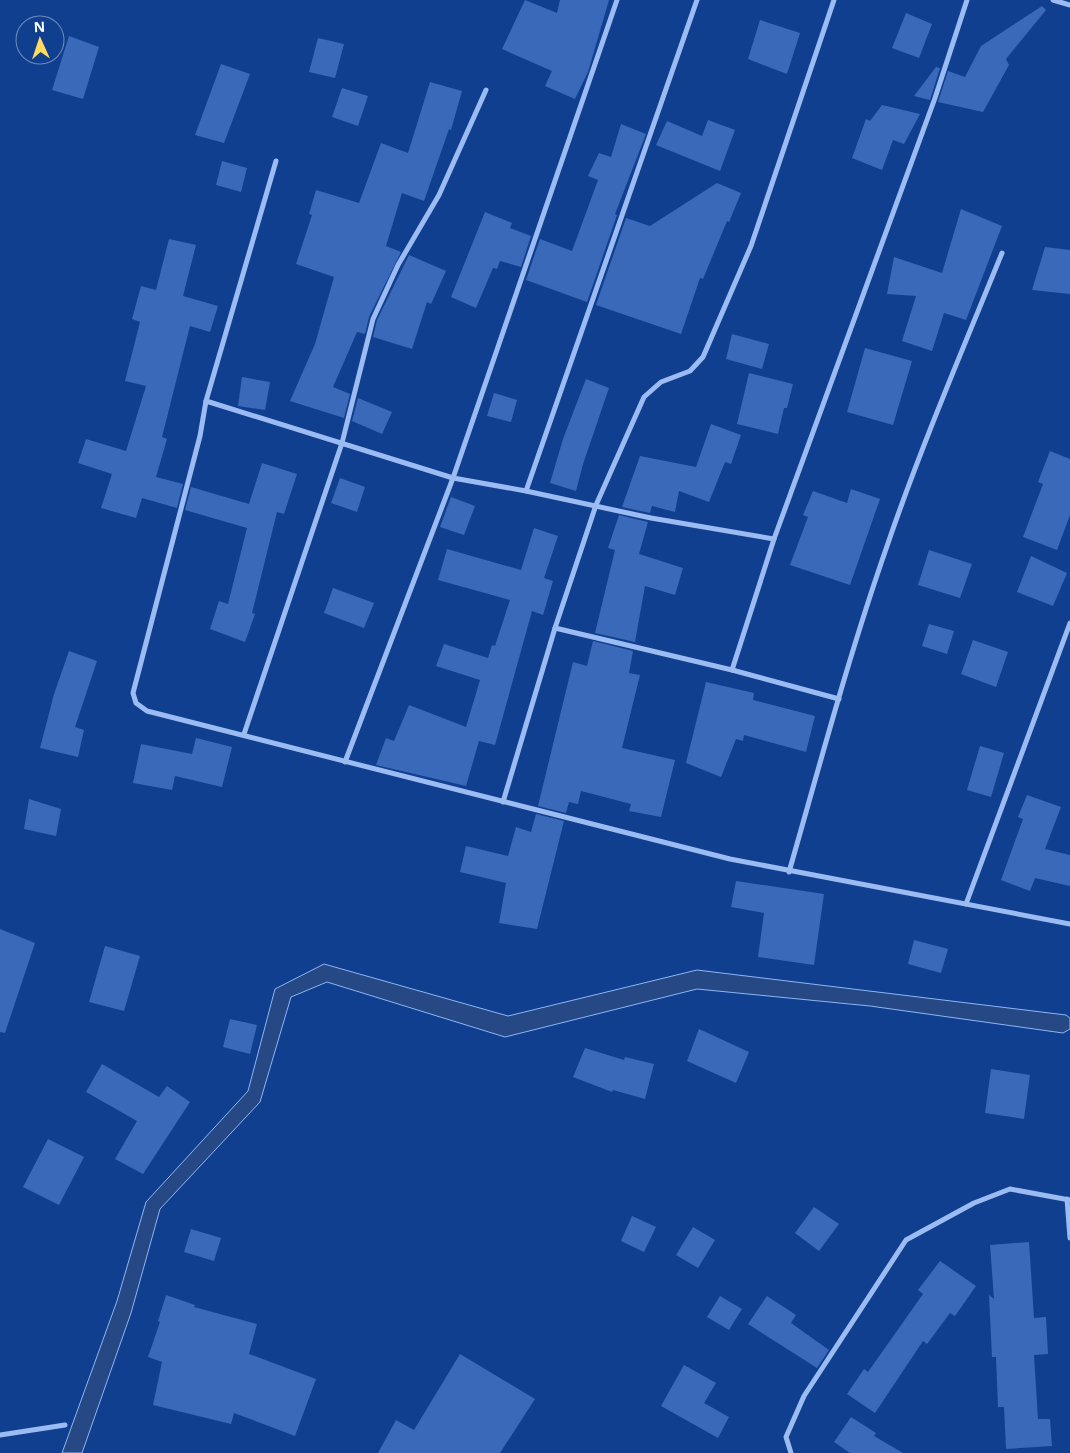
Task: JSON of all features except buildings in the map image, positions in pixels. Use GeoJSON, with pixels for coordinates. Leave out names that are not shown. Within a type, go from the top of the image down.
{"type":"FeatureCollection","features":[{"type":"Feature","properties":{"kind":"street"},"geometry":{"type":"LineString","coordinates":[[345,762],[453,478],[617,0]]}},
{"type":"Feature","properties":{"kind":"street"},"geometry":{"type":"LineString","coordinates":[[526,490],[697,0]]}},
{"type":"Feature","properties":{"kind":"street"},"geometry":{"type":"LineString","coordinates":[[503,802],[555,628],[596,505],[644,397],[661,382],[690,371],[703,357],[751,246],[834,0]]}},
{"type":"Feature","properties":{"kind":"street"},"geometry":{"type":"LineString","coordinates":[[732,670],[774,539],[935,98],[967,0]]}},
{"type":"Feature","properties":{"kind":"street"},"geometry":{"type":"LineString","coordinates":[[1053,0],[1070,5]]}},
{"type":"Feature","properties":{"kind":"street"},"geometry":{"type":"LineString","coordinates":[[244,734],[342,443],[373,319],[398,265],[439,195],[486,90]]}},
{"type":"Feature","properties":{"kind":"street"},"geometry":{"type":"LineString","coordinates":[[276,161],[206,401],[200,436],[133,692],[136,703],[147,712],[244,734],[345,762],[730,859],[789,872],[1070,924]]}},
{"type":"Feature","properties":{"kind":"street"},"geometry":{"type":"LineString","coordinates":[[789,872],[839,698],[886,549],[944,391],[1002,253]]}},
{"type":"Feature","properties":{"kind":"street"},"geometry":{"type":"LineString","coordinates":[[206,401],[453,478],[526,490],[651,518],[774,539]]}},
{"type":"Feature","properties":{"kind":"street"},"geometry":{"type":"LineString","coordinates":[[966,904],[1070,622]]}},
{"type":"Feature","properties":{"kind":"street"},"geometry":{"type":"LineString","coordinates":[[555,628],[732,670],[839,698]]}},
{"type":"Feature","properties":{"kind":"street"},"geometry":{"type":"LineString","coordinates":[[791,1453],[786,1437],[804,1396],[906,1240],[974,1203],[1010,1189],[1068,1199],[1070,1238]]}},
{"type":"Feature","properties":{"kind":"street"},"geometry":{"type":"LineString","coordinates":[[0,1435],[65,1425]]}},
{"type":"Feature","properties":{"kind":"water"},"geometry":{"type":"Polygon","coordinates":[[[324,964],[508,1016],[697,970],[1066,1015],[1070,1018],[1070,1029],[1063,1033],[870,1006],[697,989],[505,1037],[327,982],[291,997],[260,1102],[160,1209],[131,1313],[82,1453],[62,1453],[117,1301],[146,1202],[248,1091],[275,989],[324,964]]]}}]}
